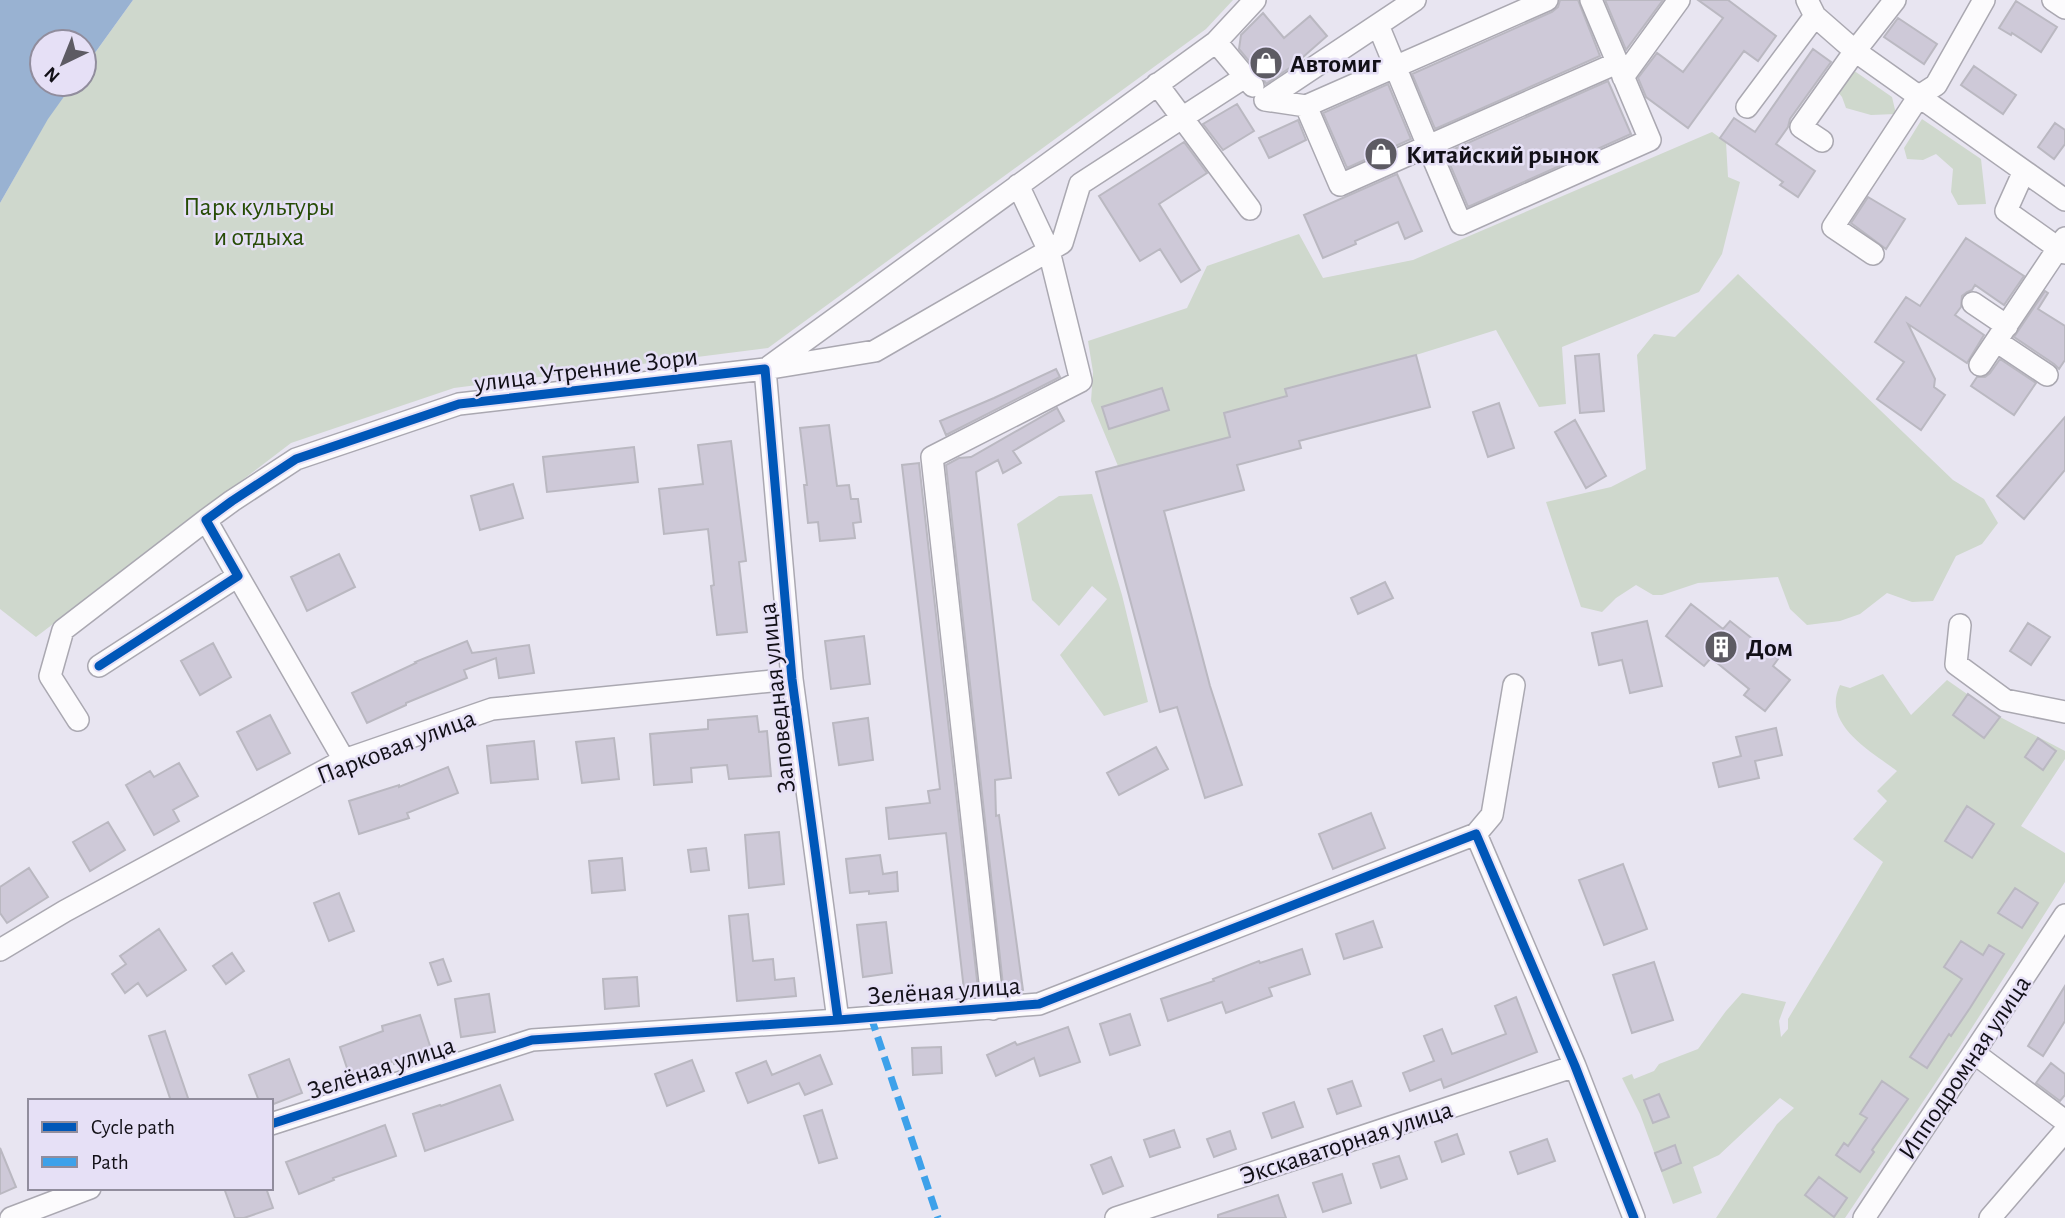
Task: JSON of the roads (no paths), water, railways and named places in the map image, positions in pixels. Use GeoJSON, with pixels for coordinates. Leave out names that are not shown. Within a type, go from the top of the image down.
{"type":"FeatureCollection","features":[{"type":"Feature","properties":{"kind":"street"},"geometry":{"type":"LineString","coordinates":[[765,369],[1216,42],[1255,0]]}},
{"type":"Feature","properties":{"kind":"street"},"geometry":{"type":"LineString","coordinates":[[1265,100],[1415,0]]}},
{"type":"Feature","properties":{"kind":"street"},"geometry":{"type":"LineString","coordinates":[[1216,42],[1265,100],[1306,106],[1547,0]]}},
{"type":"Feature","properties":{"kind":"street"},"geometry":{"type":"LineString","coordinates":[[1378,25],[1461,224],[1650,140],[1591,0]]}},
{"type":"Feature","properties":{"kind":"street"},"geometry":{"type":"LineString","coordinates":[[1306,106],[1340,185],[1428,146],[1620,70],[1679,0]]}},
{"type":"Feature","properties":{"kind":"street"},"geometry":{"type":"LineString","coordinates":[[1822,141],[1801,127],[1895,0]]}},
{"type":"Feature","properties":{"kind":"street"},"geometry":{"type":"LineString","coordinates":[[1873,254],[1833,227],[1919,96],[1936,85],[1984,0]]}},
{"type":"Feature","properties":{"kind":"street"},"geometry":{"type":"LineString","coordinates":[[2053,0],[2065,8]]}},
{"type":"Feature","properties":{"kind":"street"},"geometry":{"type":"LineString","coordinates":[[1747,107],[1811,8],[1855,51],[2065,200]]}},
{"type":"Feature","properties":{"kind":"street"},"geometry":{"type":"LineString","coordinates":[[1080,184],[1245,77]]}},
{"type":"Feature","properties":{"kind":"street"},"geometry":{"type":"LineString","coordinates":[[1157,84],[1250,209]]}},
{"type":"Feature","properties":{"kind":"street"},"geometry":{"type":"LineString","coordinates":[[1049,251],[1062,243],[1080,184],[1068,149]]}},
{"type":"Feature","properties":{"kind":"street"},"geometry":{"type":"LineString","coordinates":[[1980,365],[2063,246],[2006,211],[2024,171]]}},
{"type":"Feature","properties":{"kind":"street"},"geometry":{"type":"LineString","coordinates":[[993,1009],[932,457],[1081,382],[1049,251],[1018,185]]}},
{"type":"Feature","properties":{"kind":"street","name":"улица Утренние Зори"},"geometry":{"type":"LineString","coordinates":[[78,720],[50,676],[63,630],[206,520],[296,459],[459,404],[765,369],[875,351],[1049,251]]}},
{"type":"Feature","properties":{"kind":"street"},"geometry":{"type":"LineString","coordinates":[[1973,303],[2001,334],[2048,375]]}},
{"type":"Feature","properties":{"kind":"street","name":"Заповедная улица"},"geometry":{"type":"LineString","coordinates":[[765,369],[792,679],[838,1020]]}},
{"type":"Feature","properties":{"kind":"street"},"geometry":{"type":"LineString","coordinates":[[206,520],[344,760]]}},
{"type":"Feature","properties":{"kind":"street"},"geometry":{"type":"LineString","coordinates":[[100,666],[238,576]]}},
{"type":"Feature","properties":{"kind":"street"},"geometry":{"type":"LineString","coordinates":[[1960,625],[1956,664],[2005,700],[2065,712]]}},
{"type":"Feature","properties":{"kind":"street","name":"Парковая улица"},"geometry":{"type":"LineString","coordinates":[[0,950],[65,911],[344,760],[492,709],[792,679]]}},
{"type":"Feature","properties":{"kind":"street"},"geometry":{"type":"LineString","coordinates":[[1514,685],[1492,814],[1476,834],[1576,1066],[1634,1218]]}},
{"type":"Feature","properties":{"kind":"street","name":"Зелёная улица"},"geometry":{"type":"LineString","coordinates":[[273,1123],[532,1040],[1039,1004],[1476,834]]}},
{"type":"Feature","properties":{"kind":"street","name":"Ипподромная улица"},"geometry":{"type":"LineString","coordinates":[[1864,1218],[2065,915]]}},
{"type":"Feature","properties":{"kind":"street"},"geometry":{"type":"LineString","coordinates":[[1974,1053],[2065,1121]]}},
{"type":"Feature","properties":{"kind":"street","name":"Экскаваторная улица"},"geometry":{"type":"LineString","coordinates":[[1116,1218],[1576,1066]]}},
{"type":"Feature","properties":{"kind":"street"},"geometry":{"type":"LineString","coordinates":[[1990,1218],[2065,1131]]}},
{"type":"Feature","properties":{"kind":"street"},"geometry":{"type":"LineString","coordinates":[[11,1218],[85,1190]]}},
{"type":"Feature","properties":{"kind":"water"},"geometry":{"type":"Polygon","coordinates":[[[0,0],[133,0],[98,49],[98,28],[28,28],[28,98],[63,98],[0,203],[0,0]]]}},
{"type":"Feature","properties":{"kind":"place","name":"Автомиг"},"geometry":{"type":"Point","coordinates":[1266,63]}},
{"type":"Feature","properties":{"kind":"place","name":"Китайский рынок"},"geometry":{"type":"Point","coordinates":[1381,154]}},
{"type":"Feature","properties":{"kind":"place","name":"Дом"},"geometry":{"type":"Point","coordinates":[1721,647]}},
{"type":"Feature","properties":{"kind":"park label","name":"Парк культуры и отдыха"},"geometry":{"type":"Point","coordinates":[259,221]}}]}
